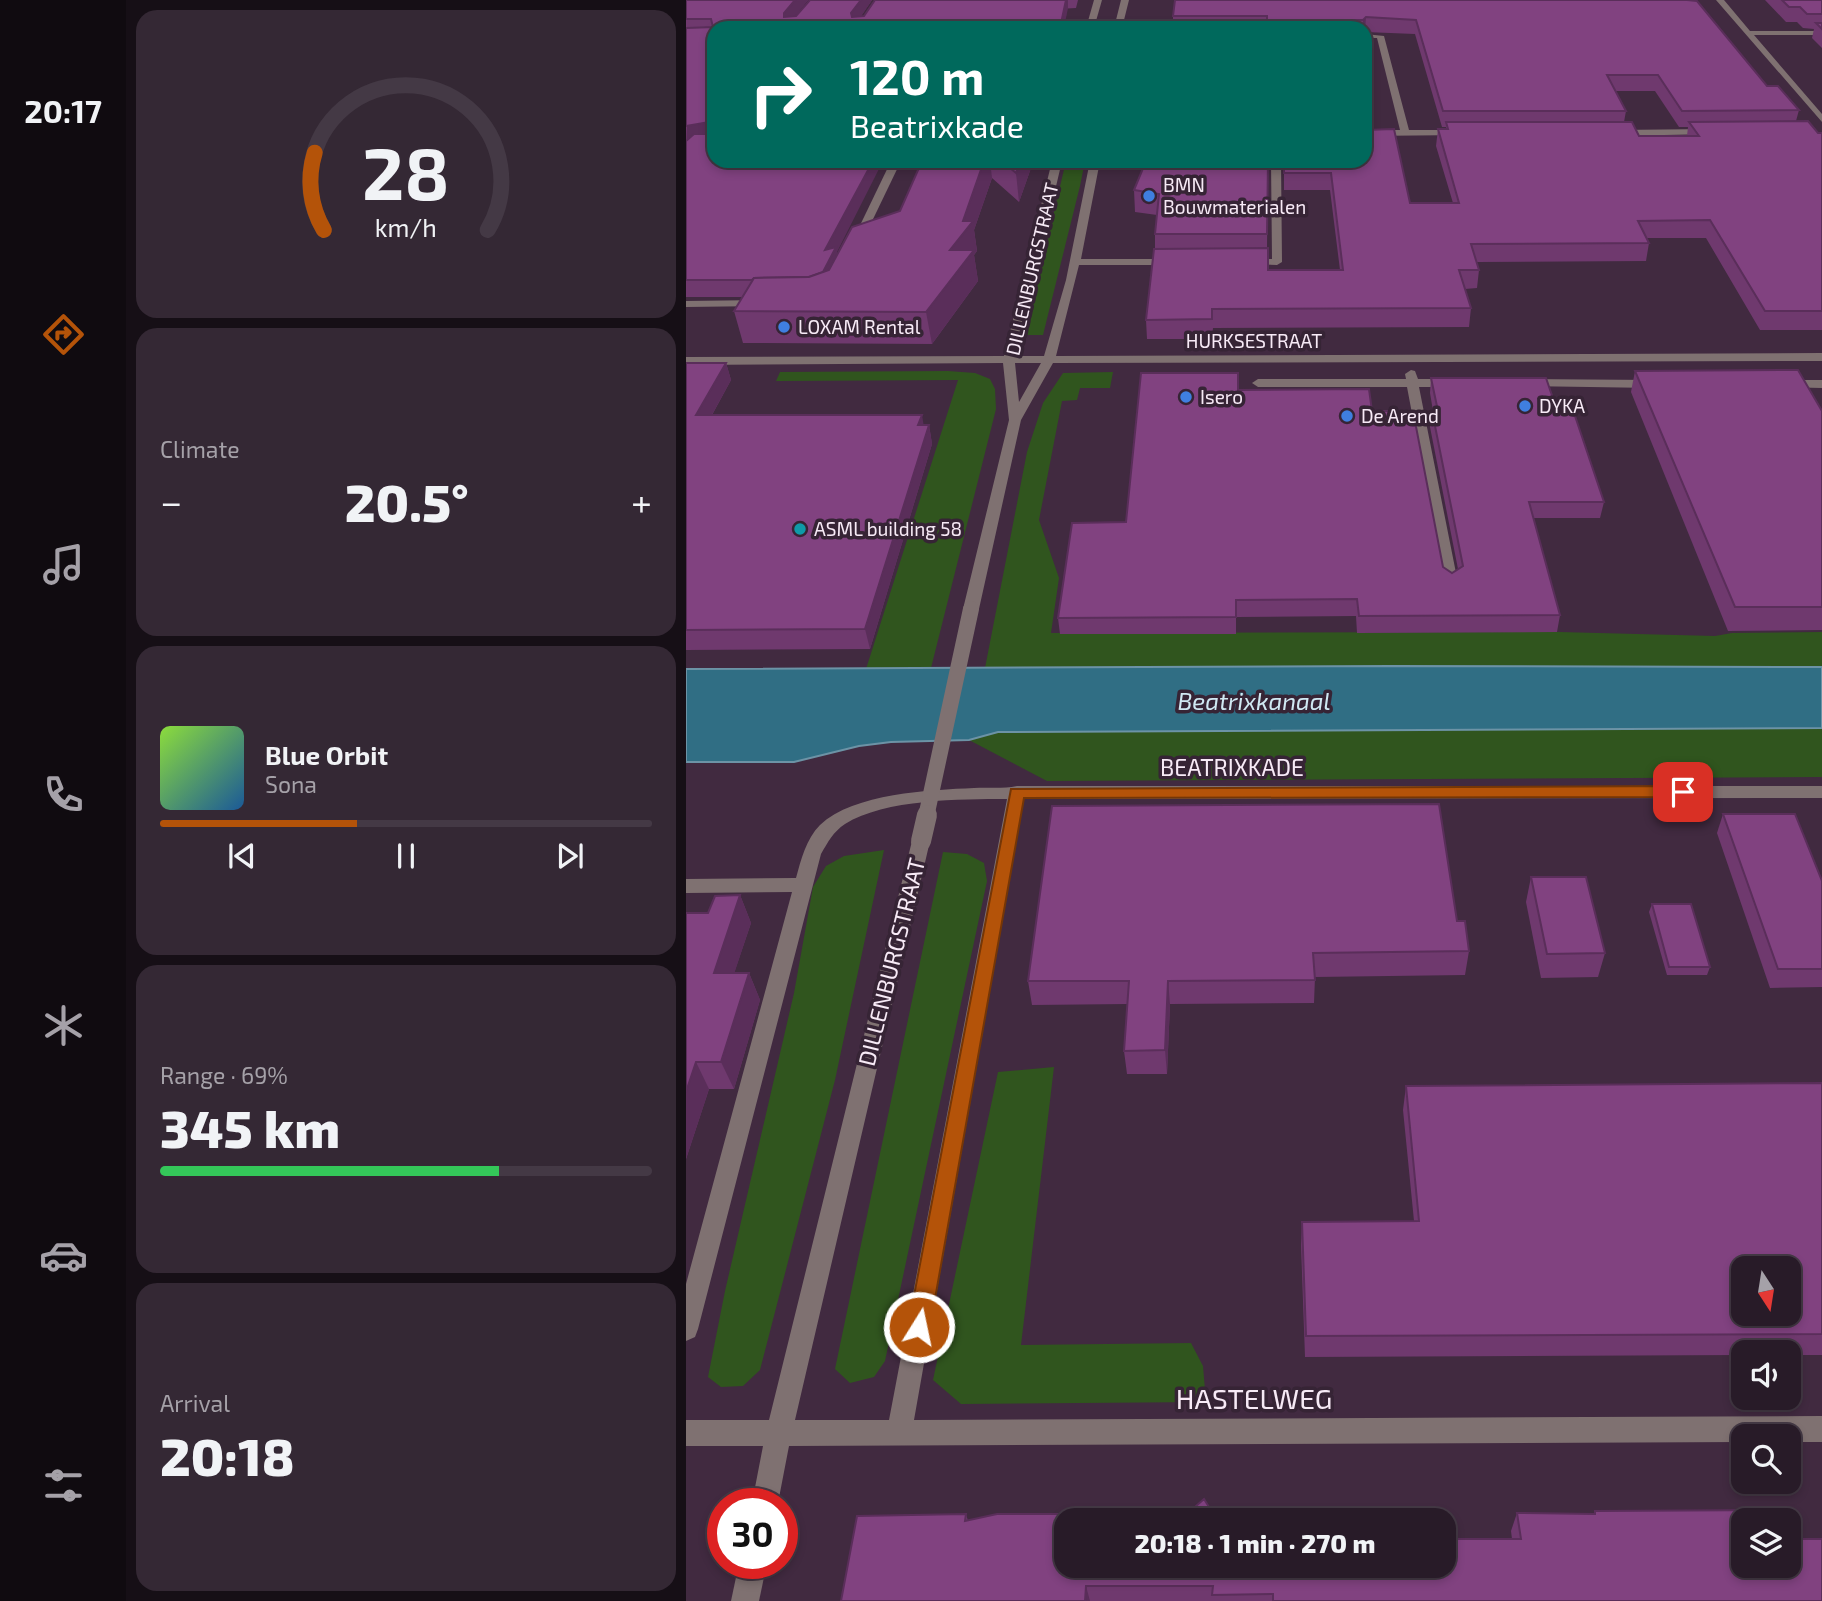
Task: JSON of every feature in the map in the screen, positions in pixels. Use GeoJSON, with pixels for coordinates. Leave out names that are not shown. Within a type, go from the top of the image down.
{"type":"FeatureCollection","features":[{"type":"Feature","properties":{"kind":"street"},"geometry":{"type":"LineString","coordinates":[[1092,21],[1098,0]]}},
{"type":"Feature","properties":{"kind":"street"},"geometry":{"type":"LineString","coordinates":[[1120,21],[1125,0]]}},
{"type":"Feature","properties":{"kind":"street"},"geometry":{"type":"LineString","coordinates":[[1720,0],[1822,119]]}},
{"type":"Feature","properties":{"kind":"street"},"geometry":{"type":"LineString","coordinates":[[1749,33],[1822,33]]}},
{"type":"Feature","properties":{"kind":"street"},"geometry":{"type":"LineString","coordinates":[[1372,34],[1380,36],[1405,133]]}},
{"type":"Feature","properties":{"kind":"street"},"geometry":{"type":"LineString","coordinates":[[1600,133],[1725,132]]}},
{"type":"Feature","properties":{"kind":"street"},"geometry":{"type":"LineString","coordinates":[[1372,133],[1474,133]]}},
{"type":"Feature","properties":{"kind":"street"},"geometry":{"type":"LineString","coordinates":[[854,247],[893,168]]}},
{"type":"Feature","properties":{"kind":"street","name":"DILLENBURGSTRAAT"},"geometry":{"type":"LineString","coordinates":[[1015,419],[1009,361],[1055,168]]}},
{"type":"Feature","properties":{"kind":"street","name":"DILLENBURGSTRAAT"},"geometry":{"type":"LineString","coordinates":[[768,1488],[921,841],[1015,419],[1049,360],[1074,262],[1094,168]]}},
{"type":"Feature","properties":{"kind":"street"},"geometry":{"type":"LineString","coordinates":[[1240,262],[1277,262],[1276,168]]}},
{"type":"Feature","properties":{"kind":"street"},"geometry":{"type":"LineString","coordinates":[[1074,262],[1190,262]]}},
{"type":"Feature","properties":{"kind":"street"},"geometry":{"type":"LineString","coordinates":[[686,304],[777,303]]}},
{"type":"Feature","properties":{"kind":"street"},"geometry":{"type":"LineString","coordinates":[[1815,357],[1822,379]]}},
{"type":"Feature","properties":{"kind":"street","name":"HURKSESTRAAT"},"geometry":{"type":"LineString","coordinates":[[686,361],[1815,357]]}},
{"type":"Feature","properties":{"kind":"street"},"geometry":{"type":"LineString","coordinates":[[1407,358],[1451,583]]}},
{"type":"Feature","properties":{"kind":"street"},"geometry":{"type":"LineString","coordinates":[[1258,383],[1468,383]]}},
{"type":"Feature","properties":{"kind":"street"},"geometry":{"type":"LineString","coordinates":[[1508,383],[1672,384]]}},
{"type":"Feature","properties":{"kind":"street"},"geometry":{"type":"LineString","coordinates":[[1768,384],[1822,384]]}},
{"type":"Feature","properties":{"kind":"street"},"geometry":{"type":"LineString","coordinates":[[899,1434],[1017,792]]}},
{"type":"Feature","properties":{"kind":"street","name":"BEATRIXKADE"},"geometry":{"type":"LineString","coordinates":[[802,885],[812,853],[827,828],[851,814],[913,799],[962,794],[1822,792]]}},
{"type":"Feature","properties":{"kind":"street"},"geometry":{"type":"LineString","coordinates":[[686,886],[802,885],[686,1329]]}},
{"type":"Feature","properties":{"kind":"street","name":"HASTELWEG"},"geometry":{"type":"LineString","coordinates":[[686,1433],[1822,1429]]}},
{"type":"Feature","properties":{"kind":"street"},"geometry":{"type":"LineString","coordinates":[[745,1601],[750,1579]]}},
{"type":"Feature","properties":{"kind":"shaded area"},"geometry":{"type":"Polygon","coordinates":[[[686,0],[1822,0],[1822,1601],[686,1601],[686,0]]]}},
{"type":"Feature","properties":{"kind":"green space"},"geometry":{"type":"Polygon","coordinates":[[[1064,168],[1084,168],[1043,335],[1025,335],[1064,168]]]}},
{"type":"Feature","properties":{"kind":"green space"},"geometry":{"type":"Polygon","coordinates":[[[780,372],[975,373],[990,379],[995,389],[996,409],[931,668],[866,669],[958,380],[776,381],[780,372]]]}},
{"type":"Feature","properties":{"kind":"green space"},"geometry":{"type":"Polygon","coordinates":[[[1113,372],[1110,388],[1080,388],[1077,400],[1062,401],[1039,520],[1059,578],[1051,633],[1559,632],[1715,636],[1732,633],[1822,632],[1822,667],[985,668],[1027,452],[1043,403],[1063,373],[1113,372]]]}},
{"type":"Feature","properties":{"kind":"green space"},"geometry":{"type":"Polygon","coordinates":[[[1822,728],[1822,777],[1047,781],[969,740],[998,732],[1822,728]]]}},
{"type":"Feature","properties":{"kind":"green space"},"geometry":{"type":"Polygon","coordinates":[[[884,850],[835,1080],[760,1370],[743,1386],[721,1387],[708,1377],[725,1291],[794,993],[813,887],[826,866],[844,856],[884,850]]]}},
{"type":"Feature","properties":{"kind":"green space"},"geometry":{"type":"Polygon","coordinates":[[[943,852],[967,854],[984,863],[987,881],[885,1361],[874,1377],[850,1383],[835,1369],[943,852]]]}},
{"type":"Feature","properties":{"kind":"green space"},"geometry":{"type":"Polygon","coordinates":[[[1054,1067],[1021,1345],[1191,1343],[1203,1366],[1206,1402],[961,1404],[933,1380],[998,1072],[1054,1067]]]}},
{"type":"Feature","properties":{"kind":"water","name":"Beatrixkanaal"},"geometry":{"type":"Polygon","coordinates":[[[1822,667],[1822,728],[998,732],[969,740],[891,742],[859,746],[794,762],[686,762],[686,669],[1822,667]]]}},
{"type":"Feature","properties":{"kind":"building"},"geometry":{"type":"Polygon","coordinates":[[[686,0],[795,0],[784,13],[784,17],[796,16],[810,0],[861,0],[851,13],[852,17],[864,16],[875,0],[1066,0],[1062,21],[686,19],[686,0]]]}},
{"type":"Feature","properties":{"kind":"building"},"geometry":{"type":"Polygon","coordinates":[[[1175,0],[1697,1],[1767,86],[1778,86],[1799,110],[1682,111],[1658,75],[1607,75],[1626,111],[1443,111],[1416,20],[1366,17],[1363,20],[1307,21],[1267,20],[1267,16],[1173,16],[1175,0]]]}},
{"type":"Feature","properties":{"kind":"building"},"geometry":{"type":"Polygon","coordinates":[[[1782,0],[1822,0],[1822,14],[1807,14],[1800,7],[1789,7],[1782,0]]]}},
{"type":"Feature","properties":{"kind":"building"},"geometry":{"type":"Polygon","coordinates":[[[707,27],[707,122],[686,126],[686,28],[707,27]]]}},
{"type":"Feature","properties":{"kind":"building"},"geometry":{"type":"Polygon","coordinates":[[[1808,121],[1818,133],[1822,133],[1822,311],[1765,311],[1710,220],[1638,221],[1649,243],[1471,244],[1479,270],[1459,270],[1471,308],[1212,309],[1212,319],[1146,320],[1154,249],[1268,248],[1268,270],[1343,270],[1331,173],[1284,173],[1284,168],[1372,168],[1372,130],[1394,129],[1410,203],[1459,203],[1438,129],[1448,129],[1446,122],[1632,122],[1639,136],[1699,136],[1689,122],[1808,121]]]}},
{"type":"Feature","properties":{"kind":"building"},"geometry":{"type":"Polygon","coordinates":[[[694,134],[707,134],[707,168],[869,168],[825,250],[836,247],[823,272],[809,277],[686,280],[686,141],[694,134]]]}},
{"type":"Feature","properties":{"kind":"building"},"geometry":{"type":"Polygon","coordinates":[[[919,168],[982,168],[963,221],[973,221],[950,250],[974,250],[926,312],[734,311],[754,278],[809,277],[829,270],[852,227],[900,211],[919,168]]]}},
{"type":"Feature","properties":{"kind":"building"},"geometry":{"type":"Polygon","coordinates":[[[1143,168],[1268,168],[1267,234],[1155,234],[1159,194],[1134,190],[1143,168]]]}},
{"type":"Feature","properties":{"kind":"building","name":"ASML building 58"},"geometry":{"type":"Polygon","coordinates":[[[686,363],[726,363],[696,415],[922,415],[918,425],[929,425],[865,629],[686,630],[686,363]]]}},
{"type":"Feature","properties":{"kind":"building"},"geometry":{"type":"Polygon","coordinates":[[[1798,370],[1822,411],[1822,607],[1735,607],[1635,371],[1798,370]]]}},
{"type":"Feature","properties":{"kind":"building"},"geometry":{"type":"Polygon","coordinates":[[[1141,373],[1238,373],[1238,390],[1369,389],[1372,411],[1413,411],[1443,567],[1452,573],[1463,566],[1432,411],[1438,411],[1431,378],[1546,378],[1557,410],[1573,410],[1604,502],[1529,502],[1560,615],[1359,616],[1357,599],[1236,600],[1236,617],[1058,618],[1072,523],[1126,522],[1141,373]]]}},
{"type":"Feature","properties":{"kind":"building"},"geometry":{"type":"Polygon","coordinates":[[[1439,804],[1457,921],[1465,921],[1469,951],[1313,953],[1315,980],[1168,981],[1165,1050],[1124,1051],[1129,981],[1028,981],[1052,806],[1439,804]]]}},
{"type":"Feature","properties":{"kind":"building"},"geometry":{"type":"Polygon","coordinates":[[[1723,814],[1795,814],[1822,881],[1822,969],[1778,969],[1723,814]]]}},
{"type":"Feature","properties":{"kind":"building"},"geometry":{"type":"Polygon","coordinates":[[[1531,877],[1586,877],[1605,953],[1547,954],[1531,877]]]}},
{"type":"Feature","properties":{"kind":"building"},"geometry":{"type":"Polygon","coordinates":[[[740,895],[714,973],[749,973],[721,1062],[696,1062],[686,1092],[686,913],[708,913],[715,896],[740,895]]]}},
{"type":"Feature","properties":{"kind":"building"},"geometry":{"type":"Polygon","coordinates":[[[1652,904],[1691,904],[1710,967],[1669,967],[1652,904]]]}},
{"type":"Feature","properties":{"kind":"building"},"geometry":{"type":"Polygon","coordinates":[[[1822,1083],[1822,1334],[1306,1336],[1302,1222],[1419,1221],[1406,1086],[1822,1083]]]}},
{"type":"Feature","properties":{"kind":"building"},"geometry":{"type":"Polygon","coordinates":[[[1204,1499],[1210,1508],[1194,1508],[1204,1499]]]}},
{"type":"Feature","properties":{"kind":"building"},"geometry":{"type":"Polygon","coordinates":[[[1731,1510],[1731,1578],[1801,1578],[1801,1539],[1822,1539],[1822,1601],[1273,1601],[1273,1594],[1212,1595],[1213,1586],[1086,1586],[1085,1601],[841,1601],[857,1516],[966,1514],[965,1521],[997,1514],[1054,1514],[1054,1578],[1456,1578],[1456,1539],[1521,1539],[1517,1513],[1731,1510]]]}},
{"type":"Feature","properties":{"kind":"place","name":"BMN Bouwmaterialen"},"geometry":{"type":"Point","coordinates":[1149,196]}},
{"type":"Feature","properties":{"kind":"place","name":"LOXAM Rental"},"geometry":{"type":"Point","coordinates":[784,327]}},
{"type":"Feature","properties":{"kind":"place","name":"Isero"},"geometry":{"type":"Point","coordinates":[1186,397]}},
{"type":"Feature","properties":{"kind":"place","name":"DYKA"},"geometry":{"type":"Point","coordinates":[1525,406]}},
{"type":"Feature","properties":{"kind":"place","name":"De Arend"},"geometry":{"type":"Point","coordinates":[1347,416]}},
{"type":"Feature","properties":{"kind":"place","name":"ASML building 58"},"geometry":{"type":"Point","coordinates":[800,529]}},
{"type":"Feature","properties":{"kind":"route"},"geometry":{"type":"LineString","coordinates":[[919,1327],[1017,792],[1683,792]]}}]}
